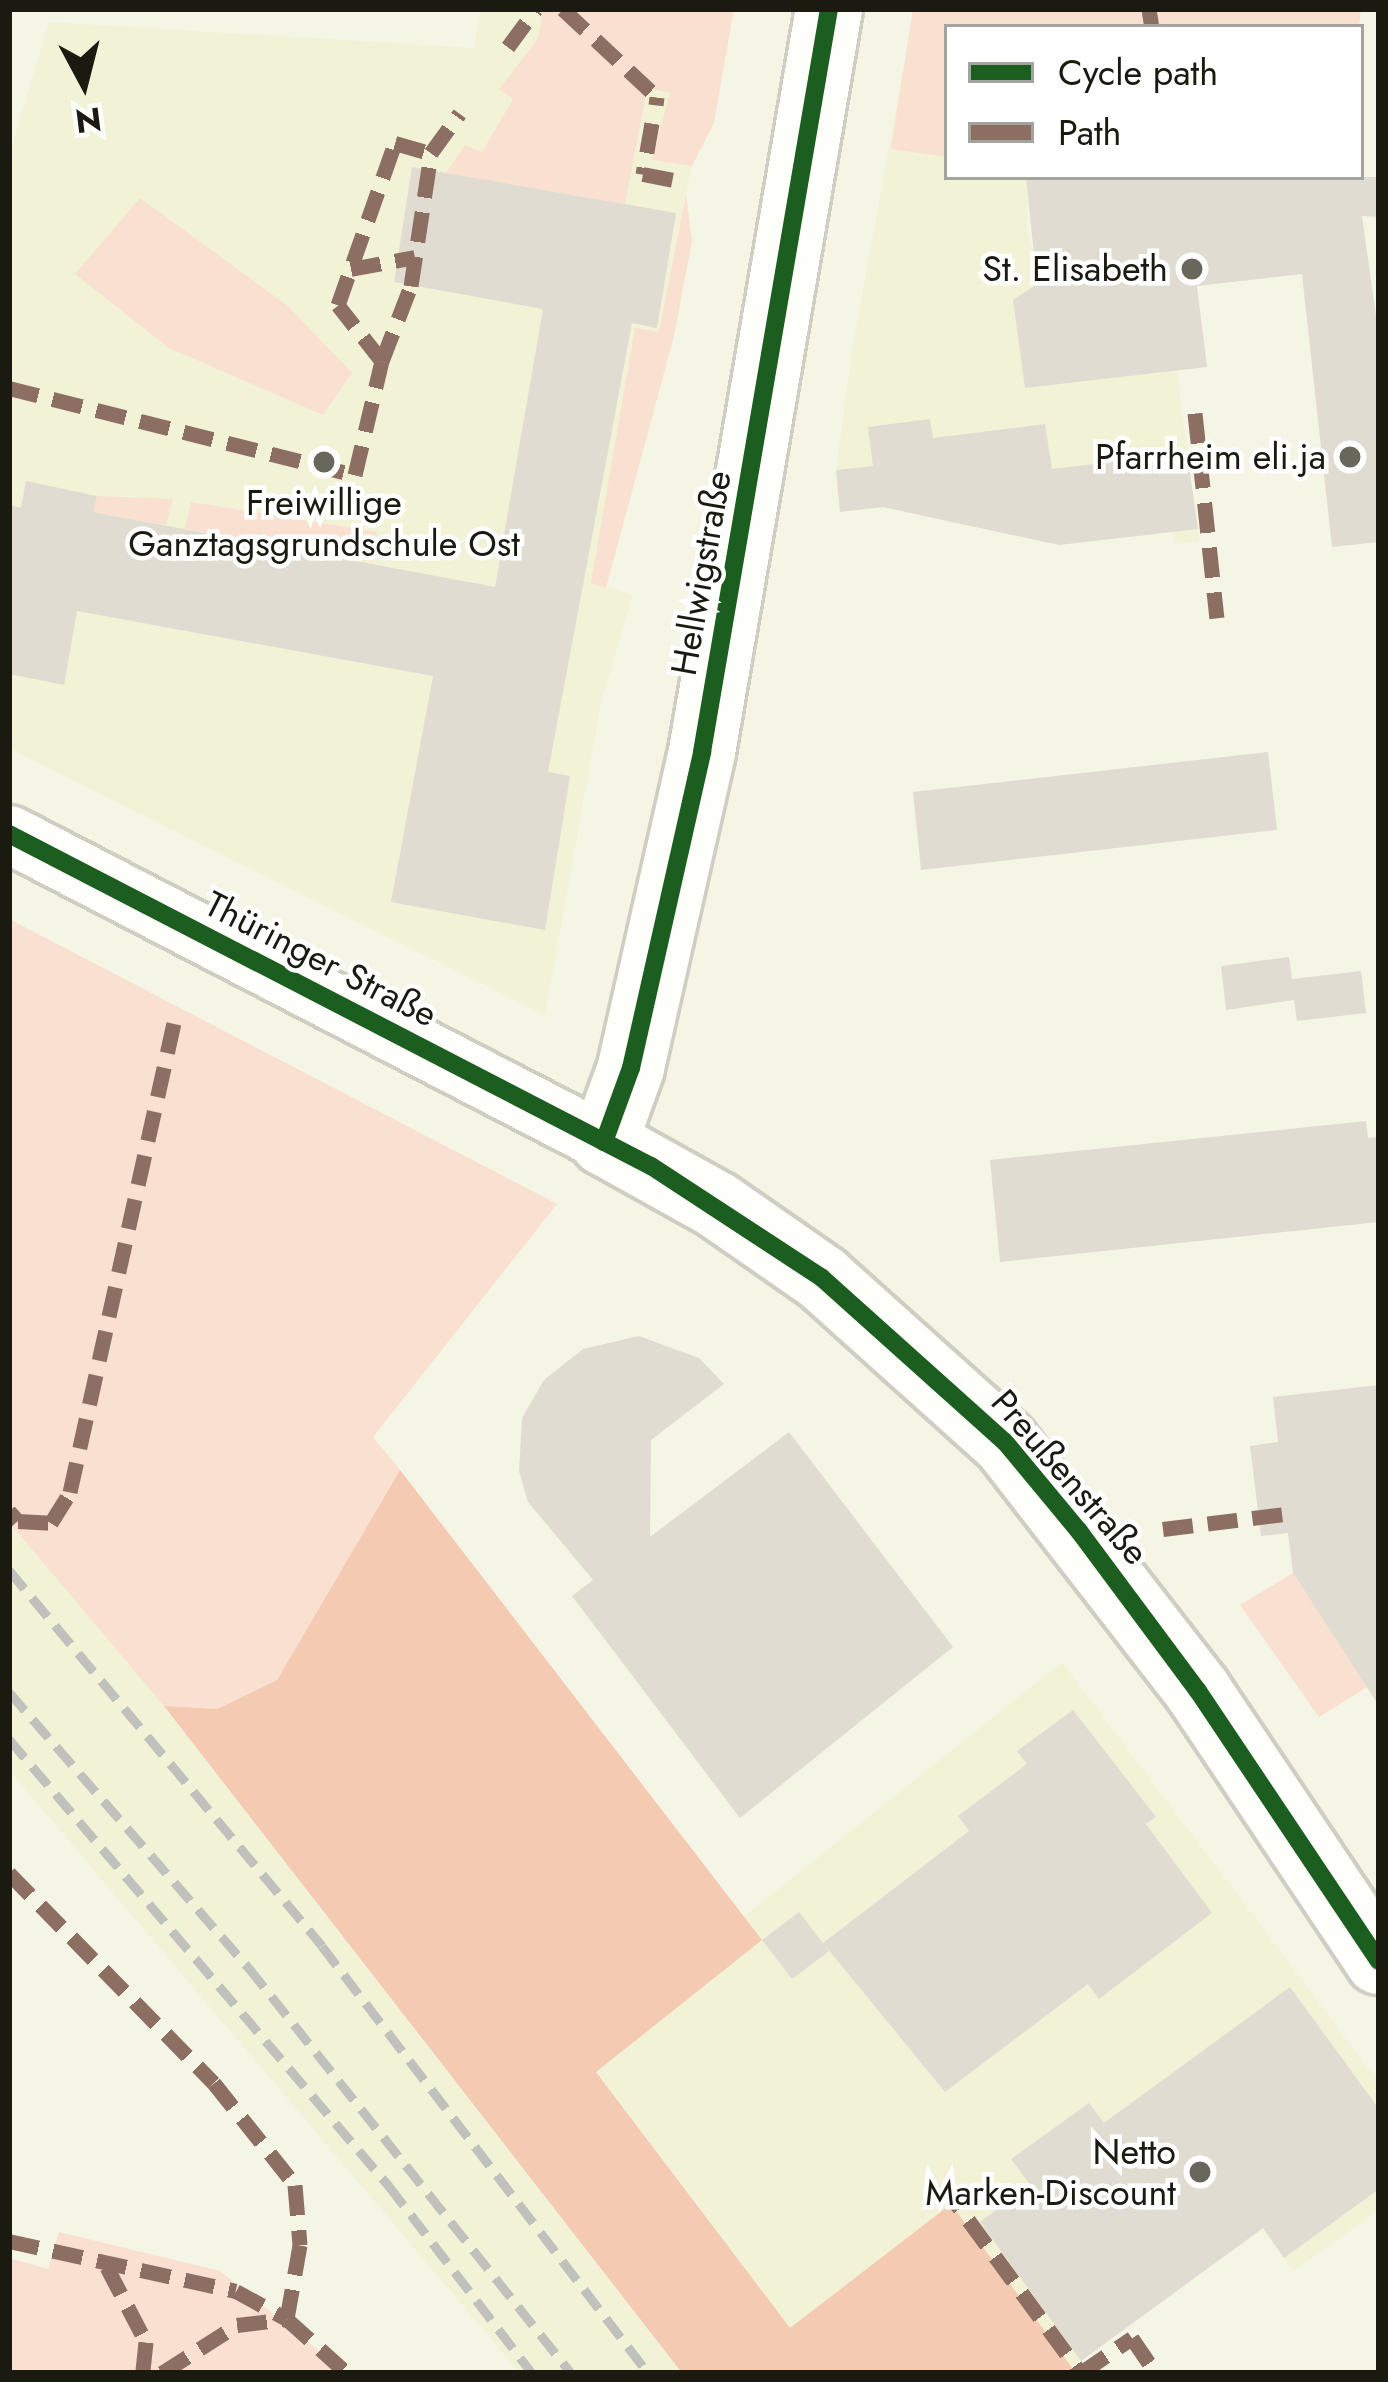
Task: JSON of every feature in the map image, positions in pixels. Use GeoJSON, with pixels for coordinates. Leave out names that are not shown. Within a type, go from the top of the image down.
{"type":"FeatureCollection","features":[{"type":"Feature","properties":{"kind":"street","name":"Hellwigstraße"},"geometry":{"type":"LineString","coordinates":[[604,1142],[631,1068],[702,752],[829,9]]}},
{"type":"Feature","properties":{"kind":"street","name":"Thüringer Straße"},"geometry":{"type":"LineString","coordinates":[[9,834],[604,1142]]}},
{"type":"Feature","properties":{"kind":"street","name":"Preußenstraße"},"geometry":{"type":"LineString","coordinates":[[604,1142],[717,1204],[822,1278],[1005,1442],[1198,1690],[1379,1961]]}},
{"type":"Feature","properties":{"kind":"shaded area","name":"Freiwillige Ganztagsgrundschule Ost"},"geometry":{"type":"Polygon","coordinates":[[[481,9],[683,9],[659,161],[692,166],[686,195],[692,241],[606,587],[633,595],[602,698],[545,1015],[9,748],[9,155],[49,22],[474,48],[481,9]]]}},
{"type":"Feature","properties":{"kind":"shaded area"},"geometry":{"type":"Polygon","coordinates":[[[543,9],[734,9],[714,123],[692,166],[652,160],[670,93],[647,88],[625,204],[446,173],[465,145],[482,152],[513,99],[499,89],[538,39],[543,9]]]}},
{"type":"Feature","properties":{"kind":"shaded area"},"geometry":{"type":"Polygon","coordinates":[[[913,9],[1361,9],[1359,24],[944,24],[944,157],[891,149],[913,9]]]}},
{"type":"Feature","properties":{"kind":"shaded area"},"geometry":{"type":"Polygon","coordinates":[[[903,71],[944,73],[944,180],[1027,180],[1027,230],[1046,298],[1126,376],[1177,371],[1199,541],[1175,544],[1172,532],[1059,545],[883,507],[840,512],[836,470],[852,351],[903,71]]]}},
{"type":"Feature","properties":{"kind":"shaded area"},"geometry":{"type":"Polygon","coordinates":[[[686,195],[692,241],[674,336],[606,588],[591,583],[635,328],[659,332],[686,195]]]}},
{"type":"Feature","properties":{"kind":"shaded area"},"geometry":{"type":"Polygon","coordinates":[[[140,198],[288,306],[352,373],[323,415],[169,348],[75,274],[140,198]]]}},
{"type":"Feature","properties":{"kind":"shaded area"},"geometry":{"type":"Polygon","coordinates":[[[97,496],[173,499],[166,525],[93,512],[97,496]]]}},
{"type":"Feature","properties":{"kind":"shaded area"},"geometry":{"type":"Polygon","coordinates":[[[191,502],[377,532],[372,562],[185,529],[191,502]]]}},
{"type":"Feature","properties":{"kind":"shaded area"},"geometry":{"type":"Polygon","coordinates":[[[9,919],[557,1204],[373,1437],[400,1470],[277,1680],[217,1709],[164,1706],[9,1522],[9,919]]]}},
{"type":"Feature","properties":{"kind":"shaded area"},"geometry":{"type":"Polygon","coordinates":[[[400,1470],[762,1940],[596,2072],[790,2328],[951,2204],[1076,2373],[682,2373],[164,1706],[217,1709],[277,1680],[400,1470]]]}},
{"type":"Feature","properties":{"kind":"shaded area"},"geometry":{"type":"Polygon","coordinates":[[[9,1522],[85,1603],[682,2373],[520,2373],[9,1770],[9,1522]]]}},
{"type":"Feature","properties":{"kind":"shaded area"},"geometry":{"type":"Polygon","coordinates":[[[1293,1573],[1367,1687],[1319,1717],[1240,1605],[1293,1573]]]}},
{"type":"Feature","properties":{"kind":"shaded area"},"geometry":{"type":"Polygon","coordinates":[[[1062,1662],[1379,2083],[1379,2210],[1294,2271],[1263,2229],[1071,2366],[951,2204],[790,2329],[596,2071],[761,1940],[742,1918],[1062,1662]]]}},
{"type":"Feature","properties":{"kind":"shaded area"},"geometry":{"type":"Polygon","coordinates":[[[59,2232],[220,2271],[347,2373],[9,2373],[9,2258],[48,2269],[59,2232]]]}},
{"type":"Feature","properties":{"kind":"building"},"geometry":{"type":"Polygon","coordinates":[[[412,167],[676,213],[657,328],[632,323],[548,772],[570,776],[545,930],[391,902],[433,676],[77,611],[64,685],[9,674],[9,505],[21,508],[26,481],[97,496],[93,512],[495,587],[543,309],[394,282],[412,167]]]}},
{"type":"Feature","properties":{"kind":"building","name":"St. Elisabeth"},"geometry":{"type":"Polygon","coordinates":[[[1379,177],[1379,217],[1362,216],[1379,337],[1379,542],[1332,547],[1302,274],[1197,286],[1207,367],[1025,388],[1013,300],[1037,284],[1026,180],[1379,177]]]}},
{"type":"Feature","properties":{"kind":"building"},"geometry":{"type":"Polygon","coordinates":[[[930,419],[933,438],[1045,424],[1052,469],[1187,453],[1198,529],[1059,545],[883,507],[840,512],[836,470],[873,466],[868,427],[930,419]]]}},
{"type":"Feature","properties":{"kind":"building"},"geometry":{"type":"Polygon","coordinates":[[[1268,752],[1277,830],[921,870],[913,792],[1268,752]]]}},
{"type":"Feature","properties":{"kind":"building"},"geometry":{"type":"Polygon","coordinates":[[[1289,957],[1292,979],[1361,971],[1366,1013],[1297,1021],[1294,1000],[1226,1010],[1221,966],[1289,957]]]}},
{"type":"Feature","properties":{"kind":"building"},"geometry":{"type":"Polygon","coordinates":[[[1366,1121],[1368,1138],[1379,1137],[1379,1222],[1000,1262],[990,1160],[1366,1121]]]}},
{"type":"Feature","properties":{"kind":"building"},"geometry":{"type":"Polygon","coordinates":[[[639,1336],[699,1358],[724,1384],[651,1440],[650,1537],[789,1432],[953,1647],[740,1818],[572,1596],[593,1580],[528,1502],[519,1471],[522,1418],[544,1380],[583,1349],[639,1336]]]}},
{"type":"Feature","properties":{"kind":"building"},"geometry":{"type":"Polygon","coordinates":[[[1379,1385],[1379,1706],[1293,1573],[1288,1533],[1261,1536],[1250,1446],[1278,1442],[1273,1397],[1379,1385]]]}},
{"type":"Feature","properties":{"kind":"building"},"geometry":{"type":"Polygon","coordinates":[[[1073,1710],[1156,1817],[1146,1824],[1212,1913],[1099,1999],[1088,1984],[945,2092],[823,1943],[969,1831],[958,1816],[1027,1764],[1017,1751],[1073,1710]]]}},
{"type":"Feature","properties":{"kind":"building"},"geometry":{"type":"Polygon","coordinates":[[[799,1912],[829,1951],[792,1979],[762,1940],[799,1912]]]}},
{"type":"Feature","properties":{"kind":"building","name":"Netto Marken-Discount"},"geometry":{"type":"Polygon","coordinates":[[[1290,1987],[1379,2109],[1379,2189],[1284,2258],[1263,2228],[1081,2361],[980,2222],[1030,2185],[1011,2159],[1089,2103],[1104,2123],[1290,1987]]]}},
{"type":"Feature","properties":{"kind":"railway"},"geometry":{"type":"LineString","coordinates":[[9,1570],[322,1946],[648,2373]]}},
{"type":"Feature","properties":{"kind":"railway"},"geometry":{"type":"LineString","coordinates":[[9,1692],[249,1968],[571,2373]]}},
{"type":"Feature","properties":{"kind":"railway"},"geometry":{"type":"LineString","coordinates":[[9,1739],[389,2186],[532,2373]]}},
{"type":"Feature","properties":{"kind":"marked path"},"geometry":{"type":"LineString","coordinates":[[508,47],[536,9]]}},
{"type":"Feature","properties":{"kind":"marked path"},"geometry":{"type":"LineString","coordinates":[[563,9],[657,97],[656,105]]}},
{"type":"Feature","properties":{"kind":"marked path"},"geometry":{"type":"LineString","coordinates":[[1149,9],[1152,24]]}},
{"type":"Feature","properties":{"kind":"marked path"},"geometry":{"type":"LineString","coordinates":[[9,388],[355,475],[382,361],[338,305],[395,143],[431,153],[460,113]]}},
{"type":"Feature","properties":{"kind":"marked path"},"geometry":{"type":"LineString","coordinates":[[652,123],[643,174],[678,181]]}},
{"type":"Feature","properties":{"kind":"marked path"},"geometry":{"type":"LineString","coordinates":[[382,361],[411,286],[431,153]]}},
{"type":"Feature","properties":{"kind":"marked path"},"geometry":{"type":"LineString","coordinates":[[351,269],[415,257]]}},
{"type":"Feature","properties":{"kind":"marked path"},"geometry":{"type":"LineString","coordinates":[[1195,413],[1217,618]]}},
{"type":"Feature","properties":{"kind":"marked path"},"geometry":{"type":"LineString","coordinates":[[9,1511],[18,1521],[51,1523],[70,1492],[177,1010]]}},
{"type":"Feature","properties":{"kind":"marked path"},"geometry":{"type":"LineString","coordinates":[[1163,1529],[1286,1514]]}},
{"type":"Feature","properties":{"kind":"marked path"},"geometry":{"type":"LineString","coordinates":[[9,1873],[214,2083],[295,2185],[300,2245],[287,2319]]}},
{"type":"Feature","properties":{"kind":"marked path"},"geometry":{"type":"LineString","coordinates":[[942,2184],[1081,2373]]}},
{"type":"Feature","properties":{"kind":"marked path"},"geometry":{"type":"LineString","coordinates":[[9,2241],[236,2291],[287,2319],[347,2373]]}},
{"type":"Feature","properties":{"kind":"marked path"},"geometry":{"type":"LineString","coordinates":[[107,2267],[146,2342],[143,2373]]}},
{"type":"Feature","properties":{"kind":"marked path"},"geometry":{"type":"LineString","coordinates":[[162,2373],[237,2325],[287,2319]]}},
{"type":"Feature","properties":{"kind":"marked path"},"geometry":{"type":"LineString","coordinates":[[1081,2373],[1132,2338],[1156,2373]]}},
{"type":"Feature","properties":{"kind":"cycle path"},"geometry":{"type":"LineString","coordinates":[[604,1142],[631,1068],[702,752],[829,9]]}},
{"type":"Feature","properties":{"kind":"cycle path"},"geometry":{"type":"LineString","coordinates":[[9,834],[651,1166],[822,1278],[1005,1442],[1079,1531],[1198,1691],[1379,1961]]}},
{"type":"Feature","properties":{"kind":"place","name":"St. Elisabeth"},"geometry":{"type":"Point","coordinates":[1192,269]}},
{"type":"Feature","properties":{"kind":"place","name":"Pfarrheim eli.ja"},"geometry":{"type":"Point","coordinates":[1350,457]}},
{"type":"Feature","properties":{"kind":"place","name":"Freiwillige Ganztagsgrundschule Ost"},"geometry":{"type":"Point","coordinates":[324,462]}},
{"type":"Feature","properties":{"kind":"place","name":"Netto Marken-Discount"},"geometry":{"type":"Point","coordinates":[1200,2172]}}]}
